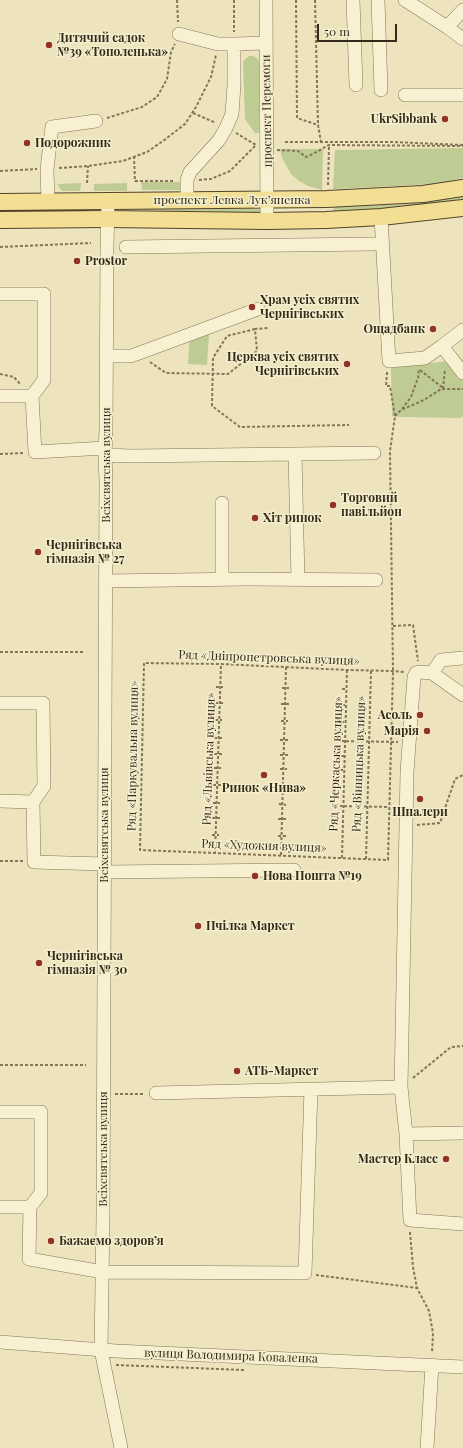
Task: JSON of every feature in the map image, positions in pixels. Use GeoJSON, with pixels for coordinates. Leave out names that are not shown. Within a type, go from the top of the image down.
{"type":"FeatureCollection","features":[{"type":"Feature","properties":{"kind":"main road","name":"проспект Левка Лукʼяненка"},"geometry":{"type":"LineString","coordinates":[[0,202],[267,200],[387,197],[423,194],[463,188]]}},
{"type":"Feature","properties":{"kind":"main road","name":"проспект Левка Лукʼяненка"},"geometry":{"type":"LineString","coordinates":[[0,220],[107,219],[267,221],[381,217],[463,208]]}},
{"type":"Feature","properties":{"kind":"street","name":"проспект Перемоги"},"geometry":{"type":"LineString","coordinates":[[266,0],[267,221]]}},
{"type":"Feature","properties":{"kind":"street"},"geometry":{"type":"LineString","coordinates":[[353,0],[356,84]]}},
{"type":"Feature","properties":{"kind":"street"},"geometry":{"type":"LineString","coordinates":[[378,0],[381,90]]}},
{"type":"Feature","properties":{"kind":"street"},"geometry":{"type":"LineString","coordinates":[[405,0],[463,39]]}},
{"type":"Feature","properties":{"kind":"street"},"geometry":{"type":"LineString","coordinates":[[447,27],[463,10]]}},
{"type":"Feature","properties":{"kind":"street"},"geometry":{"type":"LineString","coordinates":[[179,34],[218,44],[234,39],[266,43]]}},
{"type":"Feature","properties":{"kind":"street"},"geometry":{"type":"LineString","coordinates":[[187,200],[190,172],[219,140],[232,114],[234,85],[234,39]]}},
{"type":"Feature","properties":{"kind":"street"},"geometry":{"type":"LineString","coordinates":[[405,95],[463,95]]}},
{"type":"Feature","properties":{"kind":"street"},"geometry":{"type":"LineString","coordinates":[[48,201],[47,169],[52,127],[96,121]]}},
{"type":"Feature","properties":{"kind":"street","name":"Всіхсвятська вулиця"},"geometry":{"type":"LineString","coordinates":[[108,201],[105,452],[103,1272],[101,1350],[121,1448]]}},
{"type":"Feature","properties":{"kind":"street"},"geometry":{"type":"LineString","coordinates":[[381,217],[389,361],[420,364],[425,358],[463,330]]}},
{"type":"Feature","properties":{"kind":"street"},"geometry":{"type":"LineString","coordinates":[[126,247],[273,250],[374,244]]}},
{"type":"Feature","properties":{"kind":"street"},"geometry":{"type":"LineString","coordinates":[[0,294],[44,294],[44,380],[32,396],[35,452],[105,452],[132,456],[374,453]]}},
{"type":"Feature","properties":{"kind":"street"},"geometry":{"type":"LineString","coordinates":[[107,356],[131,356],[258,309]]}},
{"type":"Feature","properties":{"kind":"street"},"geometry":{"type":"LineString","coordinates":[[442,346],[463,374]]}},
{"type":"Feature","properties":{"kind":"street"},"geometry":{"type":"LineString","coordinates":[[0,396],[32,396]]}},
{"type":"Feature","properties":{"kind":"street"},"geometry":{"type":"LineString","coordinates":[[295,454],[298,579]]}},
{"type":"Feature","properties":{"kind":"street"},"geometry":{"type":"LineString","coordinates":[[222,503],[222,579]]}},
{"type":"Feature","properties":{"kind":"street"},"geometry":{"type":"LineString","coordinates":[[105,581],[222,579],[376,580]]}},
{"type":"Feature","properties":{"kind":"street"},"geometry":{"type":"LineString","coordinates":[[463,658],[441,660],[425,672],[416,673],[414,677],[410,728],[406,825],[401,1087],[406,1134],[410,1220],[463,1224]]}},
{"type":"Feature","properties":{"kind":"street"},"geometry":{"type":"LineString","coordinates":[[425,672],[463,695]]}},
{"type":"Feature","properties":{"kind":"street"},"geometry":{"type":"LineString","coordinates":[[0,703],[43,704],[44,786],[33,802],[34,862],[104,868],[294,870]]}},
{"type":"Feature","properties":{"kind":"street"},"geometry":{"type":"LineString","coordinates":[[0,801],[33,802]]}},
{"type":"Feature","properties":{"kind":"street"},"geometry":{"type":"LineString","coordinates":[[156,1093],[401,1087]]}},
{"type":"Feature","properties":{"kind":"street"},"geometry":{"type":"LineString","coordinates":[[0,1112],[41,1112],[41,1193],[30,1207],[28,1259],[103,1272],[305,1273],[311,1089]]}},
{"type":"Feature","properties":{"kind":"street"},"geometry":{"type":"LineString","coordinates":[[406,1134],[463,1133]]}},
{"type":"Feature","properties":{"kind":"street"},"geometry":{"type":"LineString","coordinates":[[0,1207],[30,1207]]}},
{"type":"Feature","properties":{"kind":"street","name":"вулиця Володимира Коваленка"},"geometry":{"type":"LineString","coordinates":[[0,1342],[101,1350],[463,1367]]}},
{"type":"Feature","properties":{"kind":"street"},"geometry":{"type":"LineString","coordinates":[[427,1448],[432,1365]]}},
{"type":"Feature","properties":{"kind":"path"},"geometry":{"type":"LineString","coordinates":[[96,121],[142,107],[157,98],[166,79],[171,52],[179,34],[177,0]]}},
{"type":"Feature","properties":{"kind":"path"},"geometry":{"type":"LineString","coordinates":[[234,0],[234,39]]}},
{"type":"Feature","properties":{"kind":"path"},"geometry":{"type":"LineString","coordinates":[[296,0],[297,118],[318,125]]}},
{"type":"Feature","properties":{"kind":"path"},"geometry":{"type":"LineString","coordinates":[[315,0],[318,125],[321,142]]}},
{"type":"Feature","properties":{"kind":"path"},"geometry":{"type":"LineString","coordinates":[[0,171],[88,166],[123,161],[147,152],[163,142],[185,124],[196,107],[211,77],[218,44]]}},
{"type":"Feature","properties":{"kind":"path"},"geometry":{"type":"LineString","coordinates":[[285,142],[394,142],[463,146]]}},
{"type":"Feature","properties":{"kind":"path"},"geometry":{"type":"LineString","coordinates":[[328,185],[329,142]]}},
{"type":"Feature","properties":{"kind":"path"},"geometry":{"type":"LineString","coordinates":[[267,150],[298,151],[309,156],[329,145],[463,146]]}},
{"type":"Feature","properties":{"kind":"path"},"geometry":{"type":"LineString","coordinates":[[134,156],[134,181]]}},
{"type":"Feature","properties":{"kind":"path"},"geometry":{"type":"LineString","coordinates":[[87,183],[88,166]]}},
{"type":"Feature","properties":{"kind":"path"},"geometry":{"type":"LineString","coordinates":[[0,247],[91,243]]}},
{"type":"Feature","properties":{"kind":"path"},"geometry":{"type":"LineString","coordinates":[[268,328],[255,329],[227,336],[213,358],[212,406],[240,427],[349,425]]}},
{"type":"Feature","properties":{"kind":"path"},"geometry":{"type":"LineString","coordinates":[[137,354],[166,373],[228,374],[257,351],[255,329]]}},
{"type":"Feature","properties":{"kind":"path"},"geometry":{"type":"LineString","coordinates":[[420,364],[444,389]]}},
{"type":"Feature","properties":{"kind":"path"},"geometry":{"type":"LineString","coordinates":[[395,416],[411,397],[418,378],[420,364]]}},
{"type":"Feature","properties":{"kind":"path"},"geometry":{"type":"LineString","coordinates":[[340,806],[390,807],[393,626],[390,451],[395,416],[390,386],[386,386],[387,369]]}},
{"type":"Feature","properties":{"kind":"path"},"geometry":{"type":"LineString","coordinates":[[0,374],[14,377],[32,396]]}},
{"type":"Feature","properties":{"kind":"path"},"geometry":{"type":"LineString","coordinates":[[401,410],[444,389],[463,389]]}},
{"type":"Feature","properties":{"kind":"path"},"geometry":{"type":"LineString","coordinates":[[0,454],[35,452]]}},
{"type":"Feature","properties":{"kind":"path"},"geometry":{"type":"LineString","coordinates":[[393,626],[413,625],[425,672]]}},
{"type":"Feature","properties":{"kind":"path"},"geometry":{"type":"LineString","coordinates":[[0,652],[85,652]]}},
{"type":"Feature","properties":{"kind":"path","name":"Ряд «Дніпропетровська вулиця»"},"geometry":{"type":"LineString","coordinates":[[144,663],[221,664],[404,672]]}},
{"type":"Feature","properties":{"kind":"path","name":"Ряд «Паркувальна вулиця»"},"geometry":{"type":"LineString","coordinates":[[140,850],[145,686],[144,663]]}},
{"type":"Feature","properties":{"kind":"path","name":"Ряд «Львівська вулиця»"},"geometry":{"type":"LineString","coordinates":[[215,854],[219,703],[222,687],[221,664]]}},
{"type":"Feature","properties":{"kind":"path"},"geometry":{"type":"LineString","coordinates":[[281,856],[286,667]]}},
{"type":"Feature","properties":{"kind":"path","name":"Ряд «Черкаська вулиця»"},"geometry":{"type":"LineString","coordinates":[[342,858],[347,670]]}},
{"type":"Feature","properties":{"kind":"path","name":"Ряд «Вінницька вулиця»"},"geometry":{"type":"LineString","coordinates":[[366,859],[371,671]]}},
{"type":"Feature","properties":{"kind":"path"},"geometry":{"type":"LineString","coordinates":[[216,687],[222,687]]}},
{"type":"Feature","properties":{"kind":"path"},"geometry":{"type":"LineString","coordinates":[[282,688],[289,688]]}},
{"type":"Feature","properties":{"kind":"path"},"geometry":{"type":"LineString","coordinates":[[342,689],[347,689]]}},
{"type":"Feature","properties":{"kind":"path"},"geometry":{"type":"LineString","coordinates":[[215,703],[223,703]]}},
{"type":"Feature","properties":{"kind":"path"},"geometry":{"type":"LineString","coordinates":[[281,704],[289,704]]}},
{"type":"Feature","properties":{"kind":"path"},"geometry":{"type":"LineString","coordinates":[[215,720],[222,720]]}},
{"type":"Feature","properties":{"kind":"path"},"geometry":{"type":"LineString","coordinates":[[281,721],[288,721]]}},
{"type":"Feature","properties":{"kind":"path"},"geometry":{"type":"LineString","coordinates":[[341,722],[346,722]]}},
{"type":"Feature","properties":{"kind":"path"},"geometry":{"type":"LineString","coordinates":[[214,738],[222,738]]}},
{"type":"Feature","properties":{"kind":"path"},"geometry":{"type":"LineString","coordinates":[[280,740],[288,740]]}},
{"type":"Feature","properties":{"kind":"path"},"geometry":{"type":"LineString","coordinates":[[341,741],[398,742]]}},
{"type":"Feature","properties":{"kind":"path"},"geometry":{"type":"LineString","coordinates":[[214,754],[222,754]]}},
{"type":"Feature","properties":{"kind":"path"},"geometry":{"type":"LineString","coordinates":[[280,755],[288,755]]}},
{"type":"Feature","properties":{"kind":"path"},"geometry":{"type":"LineString","coordinates":[[340,756],[345,756]]}},
{"type":"Feature","properties":{"kind":"path"},"geometry":{"type":"LineString","coordinates":[[214,768],[221,768]]}},
{"type":"Feature","properties":{"kind":"path"},"geometry":{"type":"LineString","coordinates":[[280,769],[287,769]]}},
{"type":"Feature","properties":{"kind":"path"},"geometry":{"type":"LineString","coordinates":[[406,825],[440,823],[455,779],[463,775]]}},
{"type":"Feature","properties":{"kind":"path"},"geometry":{"type":"LineString","coordinates":[[213,785],[221,785]]}},
{"type":"Feature","properties":{"kind":"path"},"geometry":{"type":"LineString","coordinates":[[279,786],[287,786]]}},
{"type":"Feature","properties":{"kind":"path"},"geometry":{"type":"LineString","coordinates":[[213,803],[220,803]]}},
{"type":"Feature","properties":{"kind":"path"},"geometry":{"type":"LineString","coordinates":[[279,804],[286,804]]}},
{"type":"Feature","properties":{"kind":"path","name":"Ряд «Художня вулиця»"},"geometry":{"type":"LineString","coordinates":[[140,850],[388,860],[390,807]]}},
{"type":"Feature","properties":{"kind":"path"},"geometry":{"type":"LineString","coordinates":[[212,818],[220,818]]}},
{"type":"Feature","properties":{"kind":"path"},"geometry":{"type":"LineString","coordinates":[[278,819],[286,819]]}},
{"type":"Feature","properties":{"kind":"path"},"geometry":{"type":"LineString","coordinates":[[212,835],[219,835]]}},
{"type":"Feature","properties":{"kind":"path"},"geometry":{"type":"LineString","coordinates":[[278,836],[286,836]]}},
{"type":"Feature","properties":{"kind":"path"},"geometry":{"type":"LineString","coordinates":[[0,861],[34,862]]}},
{"type":"Feature","properties":{"kind":"path"},"geometry":{"type":"LineString","coordinates":[[401,1087],[451,1047],[463,1046]]}},
{"type":"Feature","properties":{"kind":"path"},"geometry":{"type":"LineString","coordinates":[[0,1065],[86,1065]]}},
{"type":"Feature","properties":{"kind":"path"},"geometry":{"type":"LineString","coordinates":[[104,1095],[140,1094]]}},
{"type":"Feature","properties":{"kind":"path"},"geometry":{"type":"LineString","coordinates":[[410,1220],[413,1267],[417,1288],[429,1311],[433,1333],[432,1365]]}},
{"type":"Feature","properties":{"kind":"path"},"geometry":{"type":"LineString","coordinates":[[305,1273],[417,1288]]}},
{"type":"Feature","properties":{"kind":"green space"},"geometry":{"type":"Polygon","coordinates":[[[249,56],[253,56],[258,59],[259,63],[259,133],[255,133],[245,119],[243,62],[249,56]]]}},
{"type":"Feature","properties":{"kind":"green space"},"geometry":{"type":"Polygon","coordinates":[[[463,148],[463,178],[436,184],[333,189],[335,150],[463,148]]]}},
{"type":"Feature","properties":{"kind":"green space"},"geometry":{"type":"Polygon","coordinates":[[[280,149],[323,149],[322,190],[308,186],[291,174],[282,158],[280,149]]]}},
{"type":"Feature","properties":{"kind":"green space"},"geometry":{"type":"Polygon","coordinates":[[[141,182],[184,182],[184,190],[142,190],[141,182]]]}},
{"type":"Feature","properties":{"kind":"green space"},"geometry":{"type":"Polygon","coordinates":[[[81,183],[80,191],[62,191],[57,184],[81,183]]]}},
{"type":"Feature","properties":{"kind":"green space"},"geometry":{"type":"Polygon","coordinates":[[[127,183],[127,191],[94,191],[94,184],[127,183]]]}},
{"type":"Feature","properties":{"kind":"green space"},"geometry":{"type":"Polygon","coordinates":[[[463,196],[463,201],[425,207],[333,213],[334,207],[405,204],[463,196]]]}},
{"type":"Feature","properties":{"kind":"green space"},"geometry":{"type":"Polygon","coordinates":[[[142,208],[260,209],[261,213],[142,210],[142,208]]]}},
{"type":"Feature","properties":{"kind":"green space"},"geometry":{"type":"Polygon","coordinates":[[[78,209],[80,213],[0,215],[0,210],[78,209]]]}},
{"type":"Feature","properties":{"kind":"green space"},"geometry":{"type":"Polygon","coordinates":[[[190,333],[209,334],[207,365],[188,364],[190,333]]]}},
{"type":"Feature","properties":{"kind":"green space"},"geometry":{"type":"Polygon","coordinates":[[[448,361],[463,380],[463,416],[461,418],[392,416],[391,368],[448,361]]]}},
{"type":"Feature","properties":{"kind":"place","name":"Дитячий садок №39 «Тополенька»"},"geometry":{"type":"Point","coordinates":[49,45]}},
{"type":"Feature","properties":{"kind":"place","name":"UkrSibbank"},"geometry":{"type":"Point","coordinates":[445,119]}},
{"type":"Feature","properties":{"kind":"place","name":"Подорожник"},"geometry":{"type":"Point","coordinates":[27,143]}},
{"type":"Feature","properties":{"kind":"place","name":"Prostor"},"geometry":{"type":"Point","coordinates":[77,261]}},
{"type":"Feature","properties":{"kind":"place","name":"Храм усіх святих Чернігівських"},"geometry":{"type":"Point","coordinates":[252,307]}},
{"type":"Feature","properties":{"kind":"place","name":"Ощадбанк"},"geometry":{"type":"Point","coordinates":[433,329]}},
{"type":"Feature","properties":{"kind":"place","name":"Церква усіх святих Чернігівських"},"geometry":{"type":"Point","coordinates":[347,364]}},
{"type":"Feature","properties":{"kind":"place","name":"Торговий павільйон"},"geometry":{"type":"Point","coordinates":[333,505]}},
{"type":"Feature","properties":{"kind":"place","name":"Хіт ринок"},"geometry":{"type":"Point","coordinates":[255,518]}},
{"type":"Feature","properties":{"kind":"place","name":"Чернігівська гімназія № 27"},"geometry":{"type":"Point","coordinates":[38,552]}},
{"type":"Feature","properties":{"kind":"place","name":"Асоль"},"geometry":{"type":"Point","coordinates":[420,715]}},
{"type":"Feature","properties":{"kind":"place","name":"Марія"},"geometry":{"type":"Point","coordinates":[427,731]}},
{"type":"Feature","properties":{"kind":"place","name":"Ринок «Нива»"},"geometry":{"type":"Point","coordinates":[264,775]}},
{"type":"Feature","properties":{"kind":"place","name":"Шпалери"},"geometry":{"type":"Point","coordinates":[420,799]}},
{"type":"Feature","properties":{"kind":"place","name":"Нова Пошта №19"},"geometry":{"type":"Point","coordinates":[255,876]}},
{"type":"Feature","properties":{"kind":"place","name":"Пчілка Маркет"},"geometry":{"type":"Point","coordinates":[198,926]}},
{"type":"Feature","properties":{"kind":"place","name":"Чернігівська гімназія № 30"},"geometry":{"type":"Point","coordinates":[39,963]}},
{"type":"Feature","properties":{"kind":"place","name":"АТБ-Маркет"},"geometry":{"type":"Point","coordinates":[237,1071]}},
{"type":"Feature","properties":{"kind":"place","name":"Мастер Класс"},"geometry":{"type":"Point","coordinates":[446,1159]}},
{"type":"Feature","properties":{"kind":"place","name":"Бажаємо здоровʼя"},"geometry":{"type":"Point","coordinates":[51,1241]}}]}
